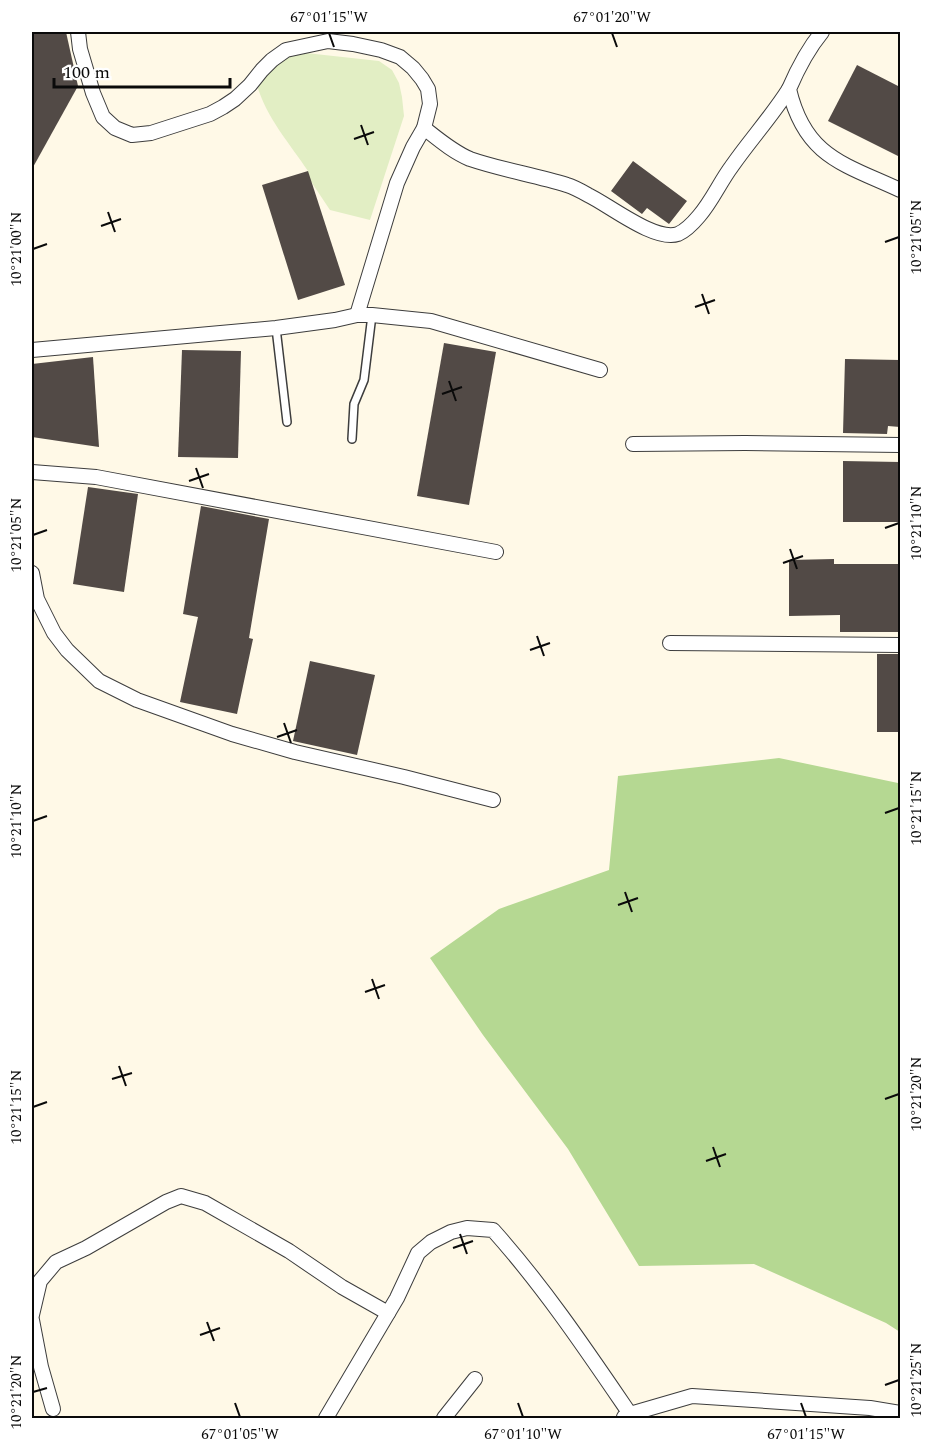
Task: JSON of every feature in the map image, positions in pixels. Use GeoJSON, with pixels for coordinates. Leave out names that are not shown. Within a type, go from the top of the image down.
{"type":"FeatureCollection","features":[{"type":"Feature","properties":{"kind":"street"},"geometry":{"type":"LineString","coordinates":[[78,32],[80,49],[103,117],[115,128],[132,135],[151,133],[210,114],[223,107],[236,99],[250,86],[261,70],[286,50],[328,41],[353,44],[400,57],[413,68],[428,89],[429,104],[424,128],[397,183],[357,315]]}},
{"type":"Feature","properties":{"kind":"street"},"geometry":{"type":"LineString","coordinates":[[424,128],[444,144],[468,158],[520,174],[569,185],[597,199],[631,221],[660,234],[681,233],[699,216],[730,168],[780,103],[812,44],[822,32]]}},
{"type":"Feature","properties":{"kind":"street"},"geometry":{"type":"LineString","coordinates":[[789,89],[799,120],[808,135],[820,148],[839,162],[900,190]]}},
{"type":"Feature","properties":{"kind":"street"},"geometry":{"type":"LineString","coordinates":[[32,351],[276,328],[357,315],[372,315],[431,321],[600,370]]}},
{"type":"Feature","properties":{"kind":"street"},"geometry":{"type":"LineString","coordinates":[[633,444],[900,445]]}},
{"type":"Feature","properties":{"kind":"street"},"geometry":{"type":"LineString","coordinates":[[32,472],[96,477],[496,552]]}},
{"type":"Feature","properties":{"kind":"street"},"geometry":{"type":"LineString","coordinates":[[32,573],[37,599],[54,633],[66,650],[99,681],[137,700],[232,734],[295,752],[493,800]]}},
{"type":"Feature","properties":{"kind":"street"},"geometry":{"type":"LineString","coordinates":[[670,643],[900,645]]}},
{"type":"Feature","properties":{"kind":"street"},"geometry":{"type":"LineString","coordinates":[[53,1409],[41,1368],[32,1317],[40,1281],[56,1262],[87,1248],[166,1202],[181,1196],[205,1203],[289,1251],[342,1287],[388,1313]]}},
{"type":"Feature","properties":{"kind":"street"},"geometry":{"type":"LineString","coordinates":[[326,1419],[397,1298],[418,1253],[431,1242],[451,1232],[467,1228],[493,1230],[509,1247],[579,1338],[626,1416],[692,1396],[870,1408],[900,1413]]}},
{"type":"Feature","properties":{"kind":"street"},"geometry":{"type":"LineString","coordinates":[[444,1419],[475,1379]]}},
{"type":"Feature","properties":{"kind":"lane"},"geometry":{"type":"LineString","coordinates":[[352,439],[354,404],[364,380],[372,315]]}},
{"type":"Feature","properties":{"kind":"lane"},"geometry":{"type":"LineString","coordinates":[[276,328],[287,422]]}},
{"type":"Feature","properties":{"kind":"green space"},"geometry":{"type":"Polygon","coordinates":[[[306,53],[379,61],[392,70],[399,83],[404,116],[370,220],[330,210],[308,177],[308,171],[272,119],[261,97],[257,85],[279,56],[306,53]]]}},
{"type":"Feature","properties":{"kind":"green space"},"geometry":{"type":"Polygon","coordinates":[[[779,758],[900,785],[900,1332],[886,1323],[754,1264],[639,1266],[568,1149],[483,1035],[430,958],[499,909],[609,870],[618,776],[779,758]]]}},
{"type":"Feature","properties":{"kind":"building"},"geometry":{"type":"Polygon","coordinates":[[[32,32],[66,32],[78,86],[32,169],[32,32]]]}},
{"type":"Feature","properties":{"kind":"building"},"geometry":{"type":"Polygon","coordinates":[[[857,65],[900,87],[900,157],[828,121],[857,65]]]}},
{"type":"Feature","properties":{"kind":"building"},"geometry":{"type":"Polygon","coordinates":[[[633,161],[687,201],[669,224],[647,208],[642,214],[611,191],[633,161]]]}},
{"type":"Feature","properties":{"kind":"building"},"geometry":{"type":"Polygon","coordinates":[[[308,171],[345,285],[298,300],[262,185],[308,171]]]}},
{"type":"Feature","properties":{"kind":"building"},"geometry":{"type":"Polygon","coordinates":[[[444,343],[496,352],[469,505],[417,496],[444,343]]]}},
{"type":"Feature","properties":{"kind":"building"},"geometry":{"type":"Polygon","coordinates":[[[182,350],[241,351],[238,458],[178,457],[182,350]]]}},
{"type":"Feature","properties":{"kind":"building"},"geometry":{"type":"Polygon","coordinates":[[[93,357],[99,447],[32,437],[32,364],[93,357]]]}},
{"type":"Feature","properties":{"kind":"building"},"geometry":{"type":"Polygon","coordinates":[[[845,359],[900,360],[900,427],[888,426],[887,434],[843,433],[845,359]]]}},
{"type":"Feature","properties":{"kind":"building"},"geometry":{"type":"Polygon","coordinates":[[[843,461],[900,462],[900,522],[843,522],[843,461]]]}},
{"type":"Feature","properties":{"kind":"building"},"geometry":{"type":"Polygon","coordinates":[[[88,487],[138,494],[124,592],[73,584],[88,487]]]}},
{"type":"Feature","properties":{"kind":"building"},"geometry":{"type":"Polygon","coordinates":[[[201,506],[269,519],[249,638],[253,639],[237,714],[180,702],[198,617],[183,614],[201,506]]]}},
{"type":"Feature","properties":{"kind":"building"},"geometry":{"type":"Polygon","coordinates":[[[834,559],[834,564],[900,564],[899,632],[840,632],[840,615],[789,616],[789,560],[834,559]]]}},
{"type":"Feature","properties":{"kind":"building"},"geometry":{"type":"Polygon","coordinates":[[[877,654],[900,654],[900,732],[877,732],[877,654]]]}},
{"type":"Feature","properties":{"kind":"building"},"geometry":{"type":"Polygon","coordinates":[[[310,661],[375,675],[357,755],[293,741],[310,661]]]}}]}
